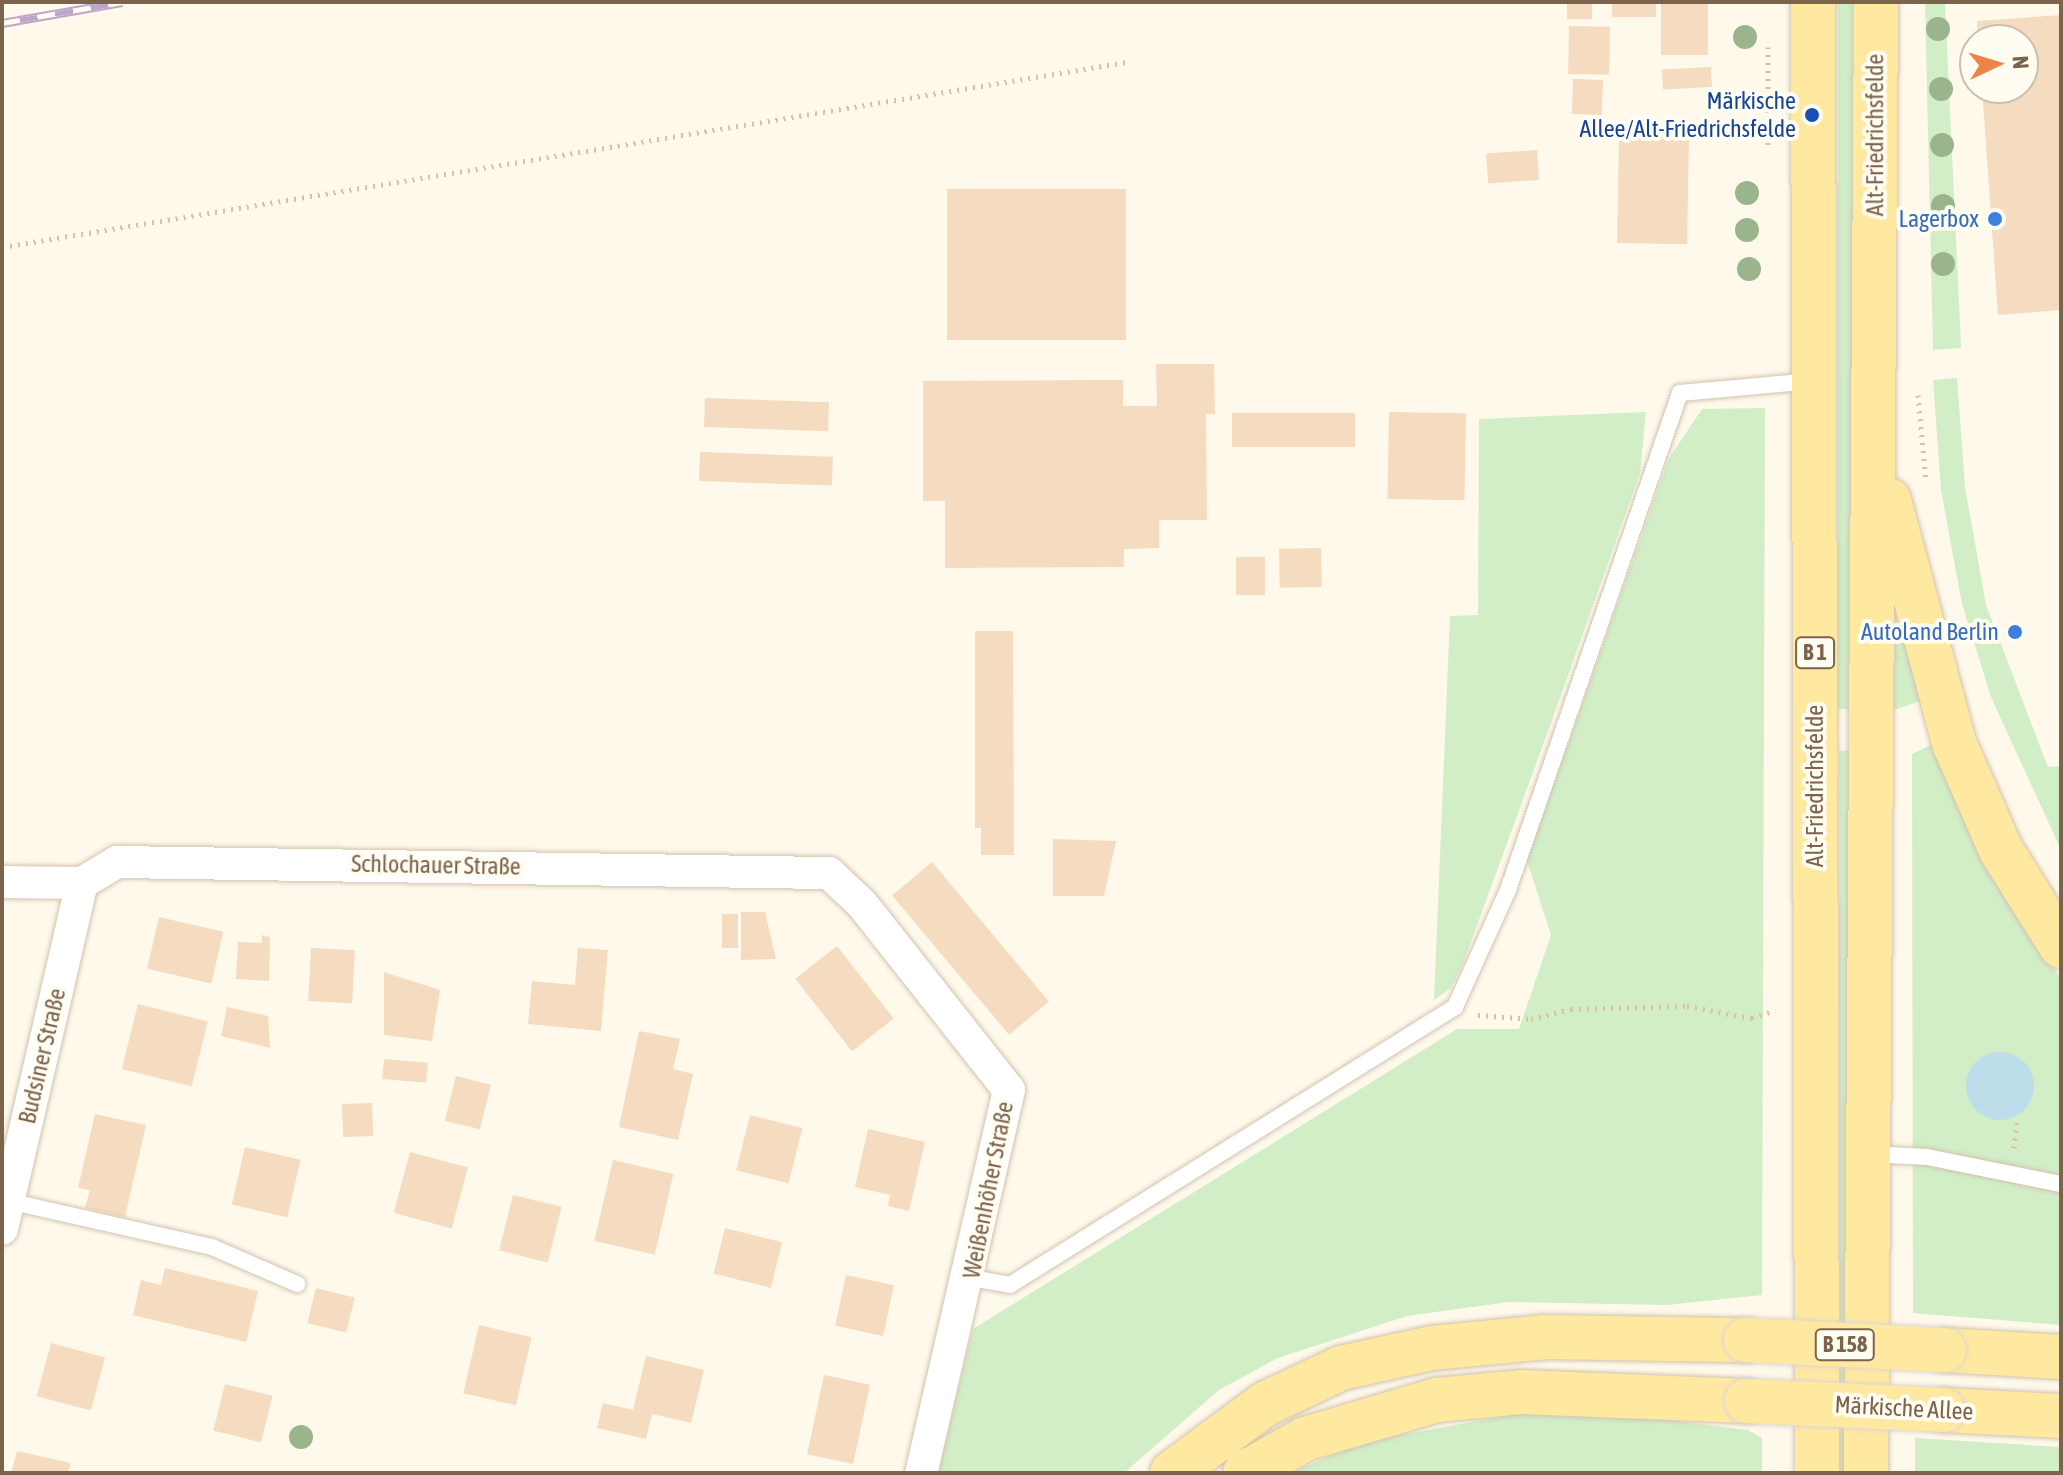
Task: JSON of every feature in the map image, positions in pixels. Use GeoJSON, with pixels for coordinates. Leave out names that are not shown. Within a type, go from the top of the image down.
{"type":"FeatureCollection","features":[{"type":"Feature","properties":{"kind":"main road","name":"Alt-Friedrichsfelde"},"geometry":{"type":"LineString","coordinates":[[1813,2],[1817,1473]]}},
{"type":"Feature","properties":{"kind":"main road","name":"Alt-Friedrichsfelde"},"geometry":{"type":"LineString","coordinates":[[1866,1473],[1876,2]]}},
{"type":"Feature","properties":{"kind":"main road"},"geometry":{"type":"LineString","coordinates":[[1873,431],[1944,716],[2001,850],[2061,946]]}},
{"type":"Feature","properties":{"kind":"main road","name":"B 158"},"geometry":{"type":"LineString","coordinates":[[1172,1473],[1265,1404],[1341,1368],[1432,1348],[1546,1337],[1746,1340],[2061,1357]]}},
{"type":"Feature","properties":{"kind":"main road","name":"Märkische Allee"},"geometry":{"type":"LineString","coordinates":[[1245,1473],[1305,1439],[1437,1400],[1521,1392],[2061,1416]]}},
{"type":"Feature","properties":{"kind":"street","name":"Schlochauer Straße"},"geometry":{"type":"LineString","coordinates":[[82,883],[117,862],[802,868],[829,873],[862,904]]}},
{"type":"Feature","properties":{"kind":"street"},"geometry":{"type":"LineString","coordinates":[[2,882],[82,883]]}},
{"type":"Feature","properties":{"kind":"street","name":"Budsiner Straße"},"geometry":{"type":"LineString","coordinates":[[5,1215],[82,883]]}},
{"type":"Feature","properties":{"kind":"street","name":"Weißenhöher Straße"},"geometry":{"type":"LineString","coordinates":[[862,904],[1009,1090],[971,1278],[921,1473]]}},
{"type":"Feature","properties":{"kind":"lane"},"geometry":{"type":"LineString","coordinates":[[971,1278],[1010,1285],[1455,1007],[1508,890],[1680,393],[1813,381]]}},
{"type":"Feature","properties":{"kind":"lane"},"geometry":{"type":"LineString","coordinates":[[1869,1154],[1927,1157],[2061,1184]]}},
{"type":"Feature","properties":{"kind":"lane"},"geometry":{"type":"LineString","coordinates":[[5,1215],[212,1247],[297,1284]]}},
{"type":"Feature","properties":{"kind":"path"},"geometry":{"type":"LineString","coordinates":[[2,247],[1127,62]]}},
{"type":"Feature","properties":{"kind":"path"},"geometry":{"type":"LineString","coordinates":[[1918,379],[1927,489]]}},
{"type":"Feature","properties":{"kind":"path"},"geometry":{"type":"LineString","coordinates":[[1455,1007],[1490,1019],[1687,1006],[1752,1018],[1778,1009]]}},
{"type":"Feature","properties":{"kind":"green space"},"geometry":{"type":"Polygon","coordinates":[[[1838,2],[1853,2],[1853,709],[1838,709],[1838,2]]]}},
{"type":"Feature","properties":{"kind":"green space"},"geometry":{"type":"Polygon","coordinates":[[[1925,2],[1945,2],[1961,348],[1933,350],[1925,2]]]}},
{"type":"Feature","properties":{"kind":"green space"},"geometry":{"type":"Polygon","coordinates":[[[1957,378],[1965,487],[1986,605],[2048,767],[2061,766],[2061,850],[1991,697],[1962,604],[1941,490],[1933,380],[1957,378]]]}},
{"type":"Feature","properties":{"kind":"green space"},"geometry":{"type":"Polygon","coordinates":[[[1765,408],[1762,1295],[1667,1305],[1508,1302],[1407,1316],[1278,1358],[1219,1390],[1124,1473],[938,1473],[973,1329],[1457,1029],[1519,1029],[1551,935],[1527,861],[1669,458],[1702,409],[1765,408]]]}},
{"type":"Feature","properties":{"kind":"green space"},"geometry":{"type":"Polygon","coordinates":[[[1646,412],[1640,473],[1551,723],[1464,961],[1451,988],[1434,1000],[1450,616],[1478,615],[1479,419],[1646,412]]]}},
{"type":"Feature","properties":{"kind":"green space"},"geometry":{"type":"Polygon","coordinates":[[[1895,631],[1902,632],[1923,700],[1894,710],[1895,631]]]}},
{"type":"Feature","properties":{"kind":"green space"},"geometry":{"type":"Polygon","coordinates":[[[1935,743],[2022,923],[2061,978],[2061,1325],[1913,1313],[1912,754],[1935,743]]]}},
{"type":"Feature","properties":{"kind":"green space"},"geometry":{"type":"Polygon","coordinates":[[[1854,750],[1852,1473],[1840,1473],[1839,751],[1854,750]]]}},
{"type":"Feature","properties":{"kind":"green space"},"geometry":{"type":"Polygon","coordinates":[[[1516,1414],[1627,1415],[1748,1430],[1762,1438],[1762,1473],[1291,1473],[1362,1442],[1516,1414]]]}},
{"type":"Feature","properties":{"kind":"green space"},"geometry":{"type":"Polygon","coordinates":[[[1915,1438],[2061,1447],[2061,1473],[1915,1473],[1915,1438]]]}},
{"type":"Feature","properties":{"kind":"water"},"geometry":{"type":"Polygon","coordinates":[[[2000,1052],[2024,1062],[2034,1086],[2024,1110],[2000,1120],[1976,1110],[1966,1086],[1976,1062],[2000,1052]]]}},
{"type":"Feature","properties":{"kind":"building"},"geometry":{"type":"Polygon","coordinates":[[[1612,2],[1656,2],[1656,17],[1612,17],[1612,2]]]}},
{"type":"Feature","properties":{"kind":"building"},"geometry":{"type":"Polygon","coordinates":[[[1661,2],[1708,2],[1708,55],[1661,55],[1661,2]]]}},
{"type":"Feature","properties":{"kind":"building"},"geometry":{"type":"Polygon","coordinates":[[[1567,4],[1592,4],[1592,19],[1567,19],[1567,4]]]}},
{"type":"Feature","properties":{"kind":"building"},"geometry":{"type":"Polygon","coordinates":[[[2061,15],[2061,310],[1998,315],[1983,104],[2039,104],[2039,24],[1977,24],[1977,21],[2061,15]]]}},
{"type":"Feature","properties":{"kind":"building"},"geometry":{"type":"Polygon","coordinates":[[[1569,26],[1610,27],[1609,75],[1568,74],[1569,26]]]}},
{"type":"Feature","properties":{"kind":"building"},"geometry":{"type":"Polygon","coordinates":[[[1711,67],[1712,87],[1663,90],[1662,70],[1711,67]]]}},
{"type":"Feature","properties":{"kind":"building"},"geometry":{"type":"Polygon","coordinates":[[[1573,79],[1603,80],[1602,115],[1572,114],[1573,79]]]}},
{"type":"Feature","properties":{"kind":"building"},"geometry":{"type":"Polygon","coordinates":[[[1619,134],[1689,135],[1687,244],[1617,243],[1619,134]]]}},
{"type":"Feature","properties":{"kind":"building"},"geometry":{"type":"Polygon","coordinates":[[[1537,150],[1539,180],[1488,183],[1486,154],[1537,150]]]}},
{"type":"Feature","properties":{"kind":"building"},"geometry":{"type":"Polygon","coordinates":[[[947,189],[1126,189],[1126,340],[947,340],[947,189]]]}},
{"type":"Feature","properties":{"kind":"building"},"geometry":{"type":"Polygon","coordinates":[[[1156,364],[1214,364],[1215,414],[1206,414],[1207,520],[1159,520],[1159,548],[1124,549],[1124,567],[945,568],[945,501],[923,501],[923,381],[1123,380],[1123,406],[1157,406],[1156,364]]]}},
{"type":"Feature","properties":{"kind":"building"},"geometry":{"type":"Polygon","coordinates":[[[705,398],[829,402],[828,431],[704,427],[705,398]]]}},
{"type":"Feature","properties":{"kind":"building"},"geometry":{"type":"Polygon","coordinates":[[[1389,412],[1466,413],[1464,500],[1387,499],[1389,412]]]}},
{"type":"Feature","properties":{"kind":"building"},"geometry":{"type":"Polygon","coordinates":[[[1232,413],[1355,413],[1355,447],[1232,447],[1232,413]]]}},
{"type":"Feature","properties":{"kind":"building"},"geometry":{"type":"Polygon","coordinates":[[[700,452],[833,457],[832,486],[699,481],[700,452]]]}},
{"type":"Feature","properties":{"kind":"building"},"geometry":{"type":"Polygon","coordinates":[[[1321,548],[1322,587],[1280,588],[1279,549],[1321,548]]]}},
{"type":"Feature","properties":{"kind":"building"},"geometry":{"type":"Polygon","coordinates":[[[1236,557],[1265,557],[1265,595],[1236,595],[1236,557]]]}},
{"type":"Feature","properties":{"kind":"building"},"geometry":{"type":"Polygon","coordinates":[[[975,631],[1013,631],[1014,855],[981,855],[981,828],[975,828],[975,631]]]}},
{"type":"Feature","properties":{"kind":"building"},"geometry":{"type":"Polygon","coordinates":[[[1053,839],[1116,841],[1104,896],[1053,896],[1053,839]]]}},
{"type":"Feature","properties":{"kind":"building"},"geometry":{"type":"Polygon","coordinates":[[[932,862],[1049,1001],[1009,1035],[892,895],[932,862]]]}},
{"type":"Feature","properties":{"kind":"building"},"geometry":{"type":"Polygon","coordinates":[[[741,912],[765,912],[776,959],[741,960],[741,912]]]}},
{"type":"Feature","properties":{"kind":"building"},"geometry":{"type":"Polygon","coordinates":[[[722,914],[738,914],[738,948],[722,948],[722,914]]]}},
{"type":"Feature","properties":{"kind":"building"},"geometry":{"type":"Polygon","coordinates":[[[159,917],[223,932],[211,983],[147,969],[159,917]]]}},
{"type":"Feature","properties":{"kind":"building"},"geometry":{"type":"Polygon","coordinates":[[[262,935],[270,937],[269,981],[236,979],[238,942],[262,943],[262,935]]]}},
{"type":"Feature","properties":{"kind":"building"},"geometry":{"type":"Polygon","coordinates":[[[837,946],[894,1018],[852,1051],[795,979],[837,946]]]}},
{"type":"Feature","properties":{"kind":"building"},"geometry":{"type":"Polygon","coordinates":[[[311,948],[355,950],[352,1003],[308,1001],[311,948]]]}},
{"type":"Feature","properties":{"kind":"building"},"geometry":{"type":"Polygon","coordinates":[[[578,948],[608,950],[601,1031],[528,1024],[532,981],[575,985],[578,948]]]}},
{"type":"Feature","properties":{"kind":"building"},"geometry":{"type":"Polygon","coordinates":[[[384,972],[440,990],[432,1041],[384,1035],[384,972]]]}},
{"type":"Feature","properties":{"kind":"building"},"geometry":{"type":"Polygon","coordinates":[[[138,1004],[208,1021],[192,1086],[122,1069],[138,1004]]]}},
{"type":"Feature","properties":{"kind":"building"},"geometry":{"type":"Polygon","coordinates":[[[227,1007],[268,1016],[270,1048],[221,1036],[227,1007]]]}},
{"type":"Feature","properties":{"kind":"building"},"geometry":{"type":"Polygon","coordinates":[[[639,1031],[680,1039],[673,1069],[693,1074],[678,1140],[619,1127],[639,1031]]]}},
{"type":"Feature","properties":{"kind":"building"},"geometry":{"type":"Polygon","coordinates":[[[384,1059],[428,1063],[426,1083],[382,1079],[384,1059]]]}},
{"type":"Feature","properties":{"kind":"building"},"geometry":{"type":"Polygon","coordinates":[[[456,1076],[491,1085],[480,1129],[445,1121],[456,1076]]]}},
{"type":"Feature","properties":{"kind":"building"},"geometry":{"type":"Polygon","coordinates":[[[372,1103],[373,1136],[343,1137],[342,1104],[372,1103]]]}},
{"type":"Feature","properties":{"kind":"building"},"geometry":{"type":"Polygon","coordinates":[[[95,1114],[146,1125],[125,1217],[85,1208],[90,1190],[78,1188],[95,1114]]]}},
{"type":"Feature","properties":{"kind":"building"},"geometry":{"type":"Polygon","coordinates":[[[750,1115],[802,1128],[789,1183],[736,1170],[750,1115]]]}},
{"type":"Feature","properties":{"kind":"building"},"geometry":{"type":"Polygon","coordinates":[[[868,1129],[925,1142],[909,1211],[888,1206],[890,1195],[855,1187],[868,1129]]]}},
{"type":"Feature","properties":{"kind":"building"},"geometry":{"type":"Polygon","coordinates":[[[245,1147],[301,1160],[287,1217],[232,1204],[245,1147]]]}},
{"type":"Feature","properties":{"kind":"building"},"geometry":{"type":"Polygon","coordinates":[[[410,1152],[468,1168],[452,1228],[394,1213],[410,1152]]]}},
{"type":"Feature","properties":{"kind":"building"},"geometry":{"type":"Polygon","coordinates":[[[613,1160],[673,1174],[655,1255],[594,1241],[613,1160]]]}},
{"type":"Feature","properties":{"kind":"building"},"geometry":{"type":"Polygon","coordinates":[[[513,1195],[562,1207],[548,1262],[499,1250],[513,1195]]]}},
{"type":"Feature","properties":{"kind":"building"},"geometry":{"type":"Polygon","coordinates":[[[725,1228],[782,1242],[771,1288],[714,1274],[725,1228]]]}},
{"type":"Feature","properties":{"kind":"building"},"geometry":{"type":"Polygon","coordinates":[[[165,1268],[258,1291],[246,1342],[133,1315],[141,1280],[161,1285],[165,1268]]]}},
{"type":"Feature","properties":{"kind":"building"},"geometry":{"type":"Polygon","coordinates":[[[846,1275],[894,1285],[883,1336],[835,1326],[846,1275]]]}},
{"type":"Feature","properties":{"kind":"building"},"geometry":{"type":"Polygon","coordinates":[[[316,1288],[355,1298],[346,1333],[307,1323],[316,1288]]]}},
{"type":"Feature","properties":{"kind":"building"},"geometry":{"type":"Polygon","coordinates":[[[479,1325],[532,1337],[516,1405],[463,1393],[479,1325]]]}},
{"type":"Feature","properties":{"kind":"building"},"geometry":{"type":"Polygon","coordinates":[[[51,1343],[105,1357],[91,1411],[37,1396],[51,1343]]]}},
{"type":"Feature","properties":{"kind":"building"},"geometry":{"type":"Polygon","coordinates":[[[646,1356],[704,1370],[691,1423],[652,1414],[646,1439],[597,1428],[603,1403],[633,1410],[646,1356]]]}},
{"type":"Feature","properties":{"kind":"building"},"geometry":{"type":"Polygon","coordinates":[[[824,1375],[870,1385],[853,1464],[807,1454],[824,1375]]]}},
{"type":"Feature","properties":{"kind":"building"},"geometry":{"type":"Polygon","coordinates":[[[225,1384],[273,1396],[261,1442],[213,1431],[225,1384]]]}},
{"type":"Feature","properties":{"kind":"building"},"geometry":{"type":"Polygon","coordinates":[[[17,1451],[71,1463],[68,1473],[11,1473],[17,1451]]]}},
{"type":"Feature","properties":{"kind":"railway"},"geometry":{"type":"LineString","coordinates":[[2,23],[122,2]]}},
{"type":"Feature","properties":{"kind":"place","name":"Märkische Allee/Alt-Friedrichsfelde"},"geometry":{"type":"Point","coordinates":[1812,115]}},
{"type":"Feature","properties":{"kind":"place","name":"Lagerbox"},"geometry":{"type":"Point","coordinates":[1995,219]}},
{"type":"Feature","properties":{"kind":"place","name":"Autoland Berlin"},"geometry":{"type":"Point","coordinates":[2015,632]}}]}
